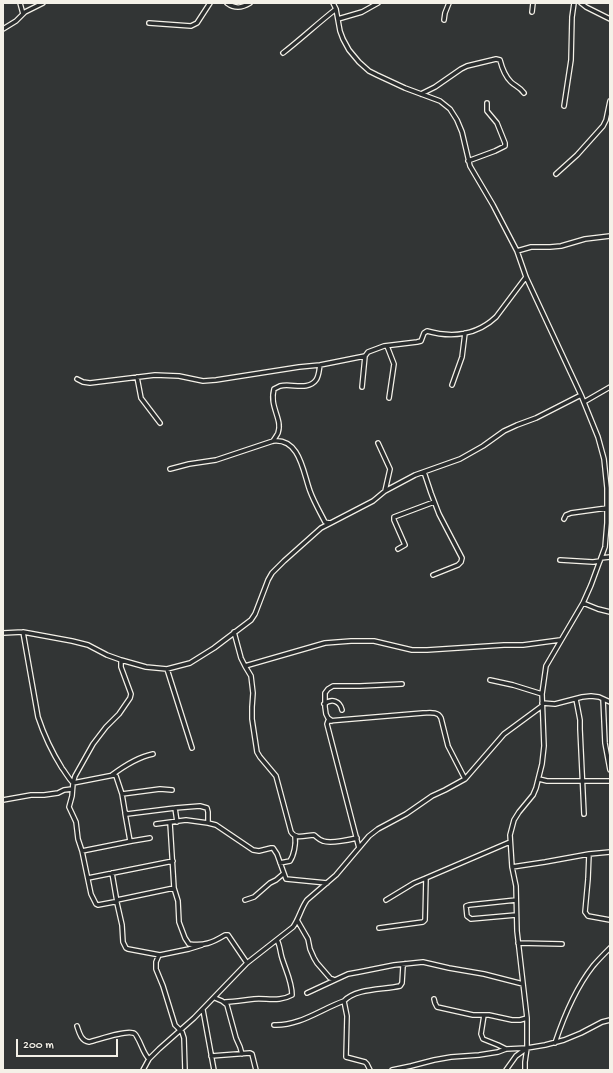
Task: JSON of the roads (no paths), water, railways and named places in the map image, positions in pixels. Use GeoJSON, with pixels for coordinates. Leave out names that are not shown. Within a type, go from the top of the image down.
{"type":"FeatureCollection","features":[{"type":"Feature","properties":{"kind":"street"},"geometry":{"type":"LineString","coordinates":[[20,3],[23,14]]}},
{"type":"Feature","properties":{"kind":"street"},"geometry":{"type":"LineString","coordinates":[[3,29],[16,21],[25,12],[43,3]]}},
{"type":"Feature","properties":{"kind":"street"},"geometry":{"type":"LineString","coordinates":[[149,23],[191,26],[197,23],[210,3]]}},
{"type":"Feature","properties":{"kind":"street"},"geometry":{"type":"LineString","coordinates":[[227,3],[233,7],[243,7],[250,3]]}},
{"type":"Feature","properties":{"kind":"street"},"geometry":{"type":"LineString","coordinates":[[333,3],[336,9],[343,39],[348,50],[355,59],[369,71],[377,75],[440,101],[450,110],[457,120],[462,132],[468,161],[517,250],[526,277],[581,394],[598,437],[604,460],[607,488],[606,541],[591,585],[583,603],[546,666],[542,694],[543,755],[539,779],[533,794],[519,812],[511,829],[510,842],[512,867],[516,886],[518,943],[527,1018],[527,1048],[524,1062],[525,1070]]}},
{"type":"Feature","properties":{"kind":"street"},"geometry":{"type":"LineString","coordinates":[[338,19],[362,12],[378,3]]}},
{"type":"Feature","properties":{"kind":"street"},"geometry":{"type":"LineString","coordinates":[[444,20],[448,3]]}},
{"type":"Feature","properties":{"kind":"street"},"geometry":{"type":"LineString","coordinates":[[532,12],[533,3]]}},
{"type":"Feature","properties":{"kind":"street"},"geometry":{"type":"LineString","coordinates":[[564,106],[571,60],[572,17],[574,3]]}},
{"type":"Feature","properties":{"kind":"street"},"geometry":{"type":"LineString","coordinates":[[581,3],[610,19]]}},
{"type":"Feature","properties":{"kind":"street"},"geometry":{"type":"LineString","coordinates":[[283,53],[336,9]]}},
{"type":"Feature","properties":{"kind":"street"},"geometry":{"type":"LineString","coordinates":[[420,94],[435,87],[467,66],[496,59],[500,60],[509,80],[524,92]]}},
{"type":"Feature","properties":{"kind":"street"},"geometry":{"type":"LineString","coordinates":[[556,174],[577,155],[603,126],[606,120],[610,101]]}},
{"type":"Feature","properties":{"kind":"street"},"geometry":{"type":"LineString","coordinates":[[468,161],[505,146],[497,123],[487,111],[487,104]]}},
{"type":"Feature","properties":{"kind":"street"},"geometry":{"type":"LineString","coordinates":[[517,250],[531,247],[561,246],[610,236]]}},
{"type":"Feature","properties":{"kind":"street"},"geometry":{"type":"LineString","coordinates":[[362,387],[365,356],[368,352],[387,346],[421,341],[424,333],[427,331],[436,334],[465,333],[476,330],[496,317],[526,277]]}},
{"type":"Feature","properties":{"kind":"street"},"geometry":{"type":"LineString","coordinates":[[452,385],[462,357],[465,333]]}},
{"type":"Feature","properties":{"kind":"street"},"geometry":{"type":"LineString","coordinates":[[387,346],[394,364],[389,398]]}},
{"type":"Feature","properties":{"kind":"street"},"geometry":{"type":"LineString","coordinates":[[77,379],[90,383],[155,375],[173,375],[203,381],[216,380],[320,365],[365,356]]}},
{"type":"Feature","properties":{"kind":"street"},"geometry":{"type":"LineString","coordinates":[[273,441],[278,432],[279,426],[273,404],[272,396],[274,390],[281,386],[310,385],[318,376],[320,365]]}},
{"type":"Feature","properties":{"kind":"street"},"geometry":{"type":"LineString","coordinates":[[137,377],[141,398],[160,423]]}},
{"type":"Feature","properties":{"kind":"street"},"geometry":{"type":"LineString","coordinates":[[584,402],[610,387]]}},
{"type":"Feature","properties":{"kind":"street"},"geometry":{"type":"LineString","coordinates":[[3,634],[23,632],[88,645],[107,655],[146,666],[167,669],[190,663],[214,648],[251,620],[255,614],[272,573],[321,528],[373,501],[384,492],[416,475],[460,459],[517,424],[536,418],[581,394]]}},
{"type":"Feature","properties":{"kind":"street"},"geometry":{"type":"LineString","coordinates":[[170,468],[216,460],[280,440],[292,447],[299,457],[312,496],[325,522],[330,523]]}},
{"type":"Feature","properties":{"kind":"street"},"geometry":{"type":"LineString","coordinates":[[378,443],[390,470],[384,492]]}},
{"type":"Feature","properties":{"kind":"street"},"geometry":{"type":"LineString","coordinates":[[424,472],[434,502],[462,558],[458,565],[433,575]]}},
{"type":"Feature","properties":{"kind":"street"},"geometry":{"type":"LineString","coordinates":[[398,549],[404,545],[394,517],[434,502]]}},
{"type":"Feature","properties":{"kind":"street"},"geometry":{"type":"LineString","coordinates":[[564,519],[566,515],[571,513],[607,508]]}},
{"type":"Feature","properties":{"kind":"street"},"geometry":{"type":"LineString","coordinates":[[560,560],[593,562],[610,557]]}},
{"type":"Feature","properties":{"kind":"street"},"geometry":{"type":"LineString","coordinates":[[583,603],[610,612]]}},
{"type":"Feature","properties":{"kind":"street"},"geometry":{"type":"LineString","coordinates":[[23,632],[38,717],[42,730],[67,778],[72,784]]}},
{"type":"Feature","properties":{"kind":"street"},"geometry":{"type":"LineString","coordinates":[[234,632],[240,654],[251,676],[253,687],[252,718],[257,752],[276,776],[288,824],[296,842],[290,861],[280,863]]}},
{"type":"Feature","properties":{"kind":"street"},"geometry":{"type":"LineString","coordinates":[[245,666],[325,643],[374,641],[412,650],[427,650],[523,645],[560,640]]}},
{"type":"Feature","properties":{"kind":"street"},"geometry":{"type":"LineString","coordinates":[[121,660],[121,667],[131,694],[130,698],[93,744],[75,776],[72,784],[70,807],[76,822],[78,839],[91,894],[96,904],[101,905],[117,902],[174,888]]}},
{"type":"Feature","properties":{"kind":"street"},"geometry":{"type":"LineString","coordinates":[[167,669],[192,748]]}},
{"type":"Feature","properties":{"kind":"street"},"geometry":{"type":"LineString","coordinates":[[490,680],[506,683],[542,694]]}},
{"type":"Feature","properties":{"kind":"street"},"geometry":{"type":"LineString","coordinates":[[332,721],[326,714],[324,704],[325,692],[333,686],[402,684]]}},
{"type":"Feature","properties":{"kind":"street"},"geometry":{"type":"LineString","coordinates":[[143,1070],[149,1059],[203,1010],[247,963],[293,927],[307,900],[336,875],[370,836],[432,796],[465,779],[504,734],[542,705],[555,704],[591,696],[610,702]]}},
{"type":"Feature","properties":{"kind":"street"},"geometry":{"type":"LineString","coordinates":[[576,699],[580,720],[584,814]]}},
{"type":"Feature","properties":{"kind":"street"},"geometry":{"type":"LineString","coordinates":[[603,699],[606,744],[610,770]]}},
{"type":"Feature","properties":{"kind":"street"},"geometry":{"type":"LineString","coordinates":[[324,704],[334,700],[339,704],[342,710]]}},
{"type":"Feature","properties":{"kind":"street"},"geometry":{"type":"LineString","coordinates":[[359,848],[327,724],[328,721],[437,713],[441,718],[448,746],[465,779]]}},
{"type":"Feature","properties":{"kind":"street"},"geometry":{"type":"LineString","coordinates":[[72,784],[112,775],[143,757],[153,754]]}},
{"type":"Feature","properties":{"kind":"street"},"geometry":{"type":"LineString","coordinates":[[112,775],[116,776],[122,794],[130,841]]}},
{"type":"Feature","properties":{"kind":"street"},"geometry":{"type":"LineString","coordinates":[[539,779],[547,781],[610,781]]}},
{"type":"Feature","properties":{"kind":"street"},"geometry":{"type":"LineString","coordinates":[[3,800],[31,795],[44,795],[72,789]]}},
{"type":"Feature","properties":{"kind":"street"},"geometry":{"type":"LineString","coordinates":[[122,794],[160,789],[172,790]]}},
{"type":"Feature","properties":{"kind":"street"},"geometry":{"type":"LineString","coordinates":[[125,812],[130,814],[200,806],[208,808],[208,823]]}},
{"type":"Feature","properties":{"kind":"street"},"geometry":{"type":"LineString","coordinates":[[175,808],[177,822]]}},
{"type":"Feature","properties":{"kind":"street"},"geometry":{"type":"LineString","coordinates":[[156,824],[186,820],[216,825],[253,850],[259,851],[274,848],[283,874],[286,878],[327,883]]}},
{"type":"Feature","properties":{"kind":"street"},"geometry":{"type":"LineString","coordinates":[[170,823],[174,888],[179,904],[179,922],[189,944],[202,945]]}},
{"type":"Feature","properties":{"kind":"street"},"geometry":{"type":"LineString","coordinates":[[295,837],[314,835],[320,840],[326,842],[344,841],[357,838]]}},
{"type":"Feature","properties":{"kind":"street"},"geometry":{"type":"LineString","coordinates":[[82,851],[150,838]]}},
{"type":"Feature","properties":{"kind":"street"},"geometry":{"type":"LineString","coordinates":[[386,900],[414,883],[510,842]]}},
{"type":"Feature","properties":{"kind":"street"},"geometry":{"type":"LineString","coordinates":[[512,867],[610,852]]}},
{"type":"Feature","properties":{"kind":"street"},"geometry":{"type":"LineString","coordinates":[[590,854],[585,912],[588,916],[610,920]]}},
{"type":"Feature","properties":{"kind":"street"},"geometry":{"type":"LineString","coordinates":[[88,878],[173,861]]}},
{"type":"Feature","properties":{"kind":"street"},"geometry":{"type":"LineString","coordinates":[[112,873],[122,925],[123,942],[126,948],[159,955],[170,954],[216,941],[225,935],[228,935],[247,963]]}},
{"type":"Feature","properties":{"kind":"street"},"geometry":{"type":"LineString","coordinates":[[245,900],[254,897],[283,874]]}},
{"type":"Feature","properties":{"kind":"street"},"geometry":{"type":"LineString","coordinates":[[379,928],[423,922],[425,920],[426,878]]}},
{"type":"Feature","properties":{"kind":"street"},"geometry":{"type":"LineString","coordinates":[[516,900],[467,905],[466,908],[467,916],[471,919],[516,915]]}},
{"type":"Feature","properties":{"kind":"street"},"geometry":{"type":"LineString","coordinates":[[297,920],[308,939],[312,954],[317,963],[330,978],[336,980]]}},
{"type":"Feature","properties":{"kind":"street"},"geometry":{"type":"LineString","coordinates":[[214,998],[225,1002],[252,999],[275,1000],[288,998],[292,995],[290,977],[282,958],[277,940]]}},
{"type":"Feature","properties":{"kind":"street"},"geometry":{"type":"LineString","coordinates":[[518,943],[562,944]]}},
{"type":"Feature","properties":{"kind":"street"},"geometry":{"type":"LineString","coordinates":[[555,1043],[561,1025],[585,977],[610,948]]}},
{"type":"Feature","properties":{"kind":"street"},"geometry":{"type":"LineString","coordinates":[[159,955],[156,962],[156,969],[175,1025],[182,1032],[184,1038],[185,1070]]}},
{"type":"Feature","properties":{"kind":"street"},"geometry":{"type":"LineString","coordinates":[[306,993],[348,974],[415,962],[423,962],[484,974],[524,984]]}},
{"type":"Feature","properties":{"kind":"street"},"geometry":{"type":"LineString","coordinates":[[274,1025],[302,1020],[344,1001],[350,995],[400,986],[402,983],[403,966],[405,964]]}},
{"type":"Feature","properties":{"kind":"street"},"geometry":{"type":"LineString","coordinates":[[434,999],[437,1006],[473,1015],[493,1016],[516,1021],[527,1018]]}},
{"type":"Feature","properties":{"kind":"street"},"geometry":{"type":"LineString","coordinates":[[344,1001],[347,1016],[346,1057],[365,1062],[370,1070]]}},
{"type":"Feature","properties":{"kind":"street"},"geometry":{"type":"LineString","coordinates":[[225,1002],[228,1005],[236,1038],[242,1054]]}},
{"type":"Feature","properties":{"kind":"street"},"geometry":{"type":"LineString","coordinates":[[203,1010],[214,1070]]}},
{"type":"Feature","properties":{"kind":"street"},"geometry":{"type":"LineString","coordinates":[[484,1015],[481,1031],[483,1039],[506,1049]]}},
{"type":"Feature","properties":{"kind":"street"},"geometry":{"type":"LineString","coordinates":[[392,1070],[451,1057],[490,1053],[506,1049],[527,1048],[555,1043],[581,1033],[602,1022],[610,1020]]}},
{"type":"Feature","properties":{"kind":"street"},"geometry":{"type":"LineString","coordinates":[[77,1026],[81,1036],[89,1042],[124,1033],[134,1033],[138,1037],[145,1055],[149,1059]]}},
{"type":"Feature","properties":{"kind":"street"},"geometry":{"type":"LineString","coordinates":[[506,1070],[516,1056],[527,1048]]}},
{"type":"Feature","properties":{"kind":"street"},"geometry":{"type":"LineString","coordinates":[[211,1056],[250,1053],[252,1054],[256,1070]]}}]}
